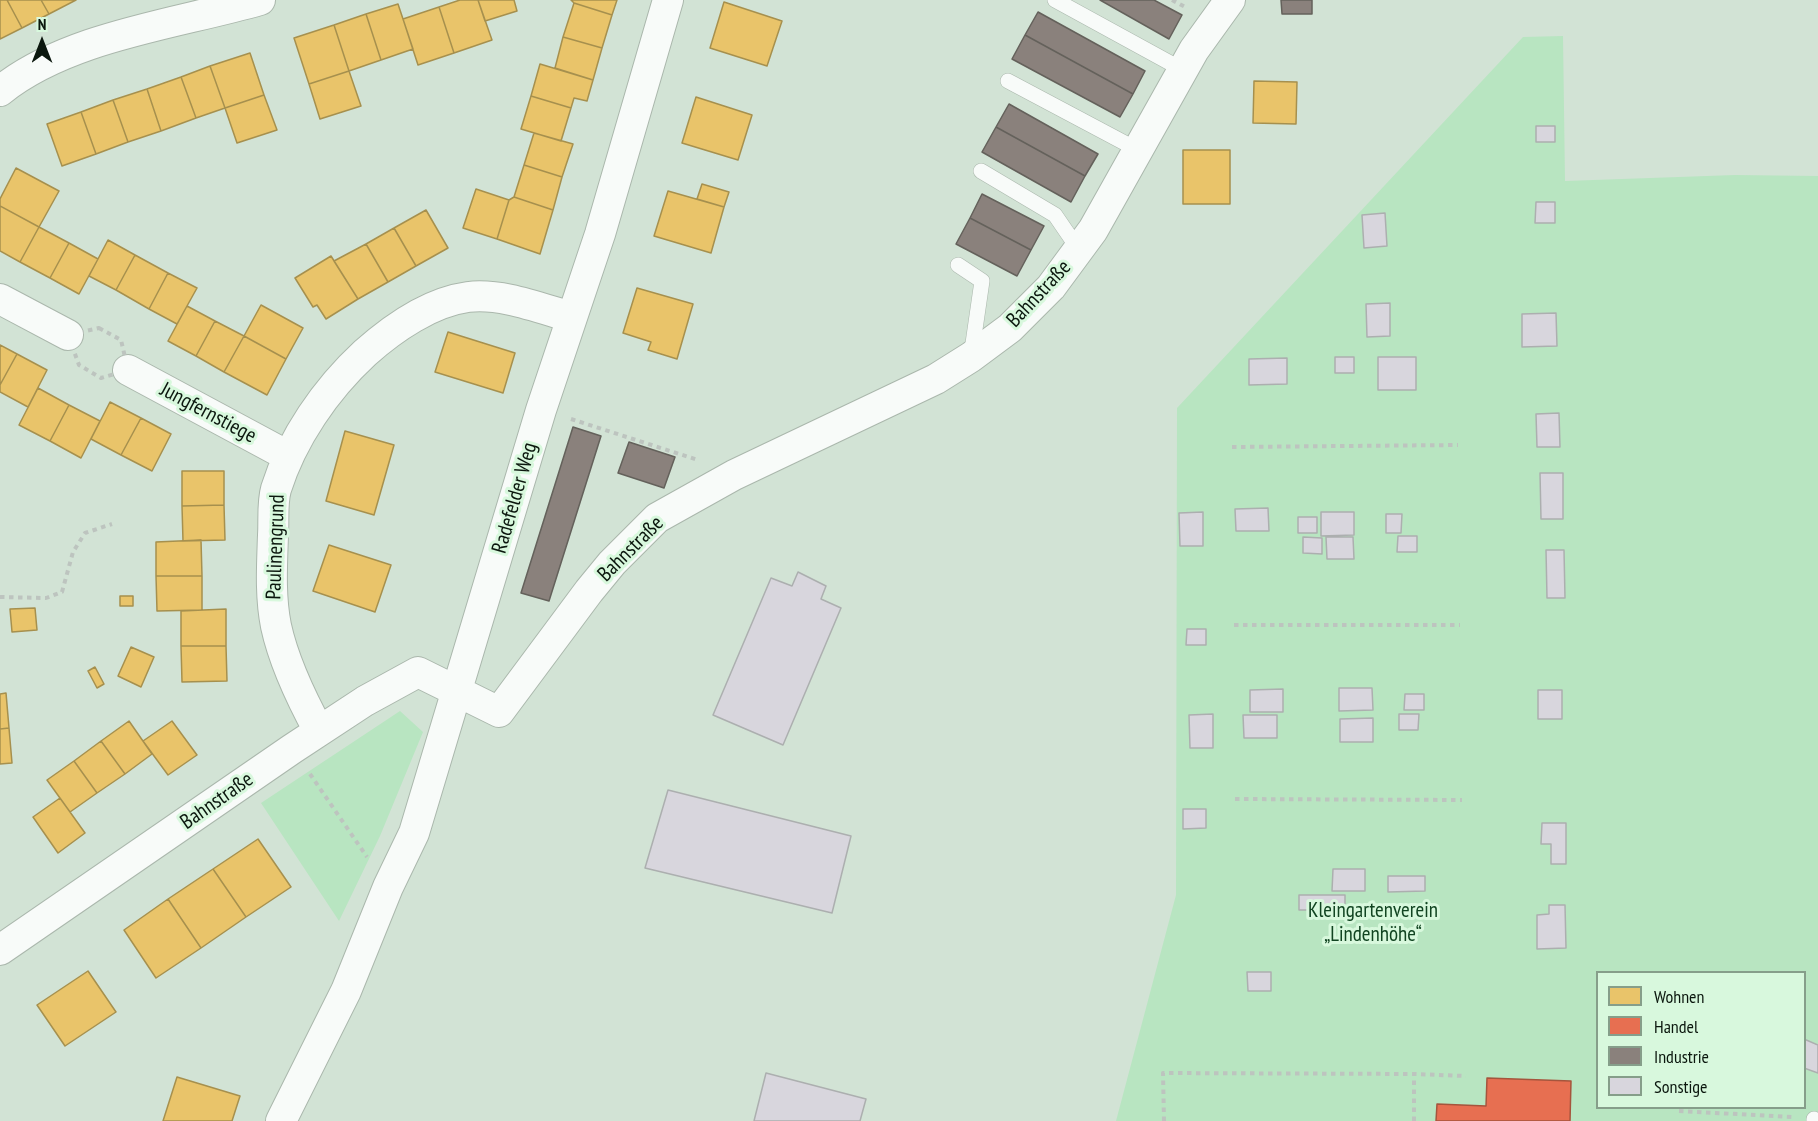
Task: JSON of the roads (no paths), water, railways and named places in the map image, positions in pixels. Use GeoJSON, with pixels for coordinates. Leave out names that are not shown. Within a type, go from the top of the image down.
{"type":"FeatureCollection","features":[{"type":"Feature","properties":{"kind":"street"},"geometry":{"type":"LineString","coordinates":[[0,91],[18,76],[63,54],[108,39],[260,0]]}},
{"type":"Feature","properties":{"kind":"street","name":"Radefelder Weg"},"geometry":{"type":"LineString","coordinates":[[281,1121],[346,991],[388,887],[414,834],[541,410],[600,234],[668,0]]}},
{"type":"Feature","properties":{"kind":"street","name":"Bahnstraße"},"geometry":{"type":"LineString","coordinates":[[0,950],[292,748],[365,701],[418,672],[499,712],[588,591],[657,518],[734,475],[936,379],[1010,328],[1050,287],[1093,230],[1194,50],[1230,0]]}},
{"type":"Feature","properties":{"kind":"street","name":"Paulinengrund"},"geometry":{"type":"LineString","coordinates":[[320,730],[301,698],[286,660],[276,625],[272,587],[275,492],[288,456],[320,405],[339,380],[378,342],[402,324],[425,312],[468,297],[491,297],[571,317]]}},
{"type":"Feature","properties":{"kind":"street"},"geometry":{"type":"LineString","coordinates":[[0,300],[68,335]]}},
{"type":"Feature","properties":{"kind":"street","name":"Jungfernstiege"},"geometry":{"type":"LineString","coordinates":[[115,374],[288,456]]}},
{"type":"Feature","properties":{"kind":"lane"},"geometry":{"type":"LineString","coordinates":[[1054,0],[1183,70]]}},
{"type":"Feature","properties":{"kind":"lane"},"geometry":{"type":"LineString","coordinates":[[1008,81],[1138,150]]}},
{"type":"Feature","properties":{"kind":"lane"},"geometry":{"type":"LineString","coordinates":[[981,171],[1056,214],[1079,250]]}},
{"type":"Feature","properties":{"kind":"lane"},"geometry":{"type":"LineString","coordinates":[[957,265],[982,281],[971,357]]}},
{"type":"Feature","properties":{"kind":"park label","name":"Kleingartenverein „Lindenhöhe“"},"geometry":{"type":"Point","coordinates":[1373,923]}}]}
